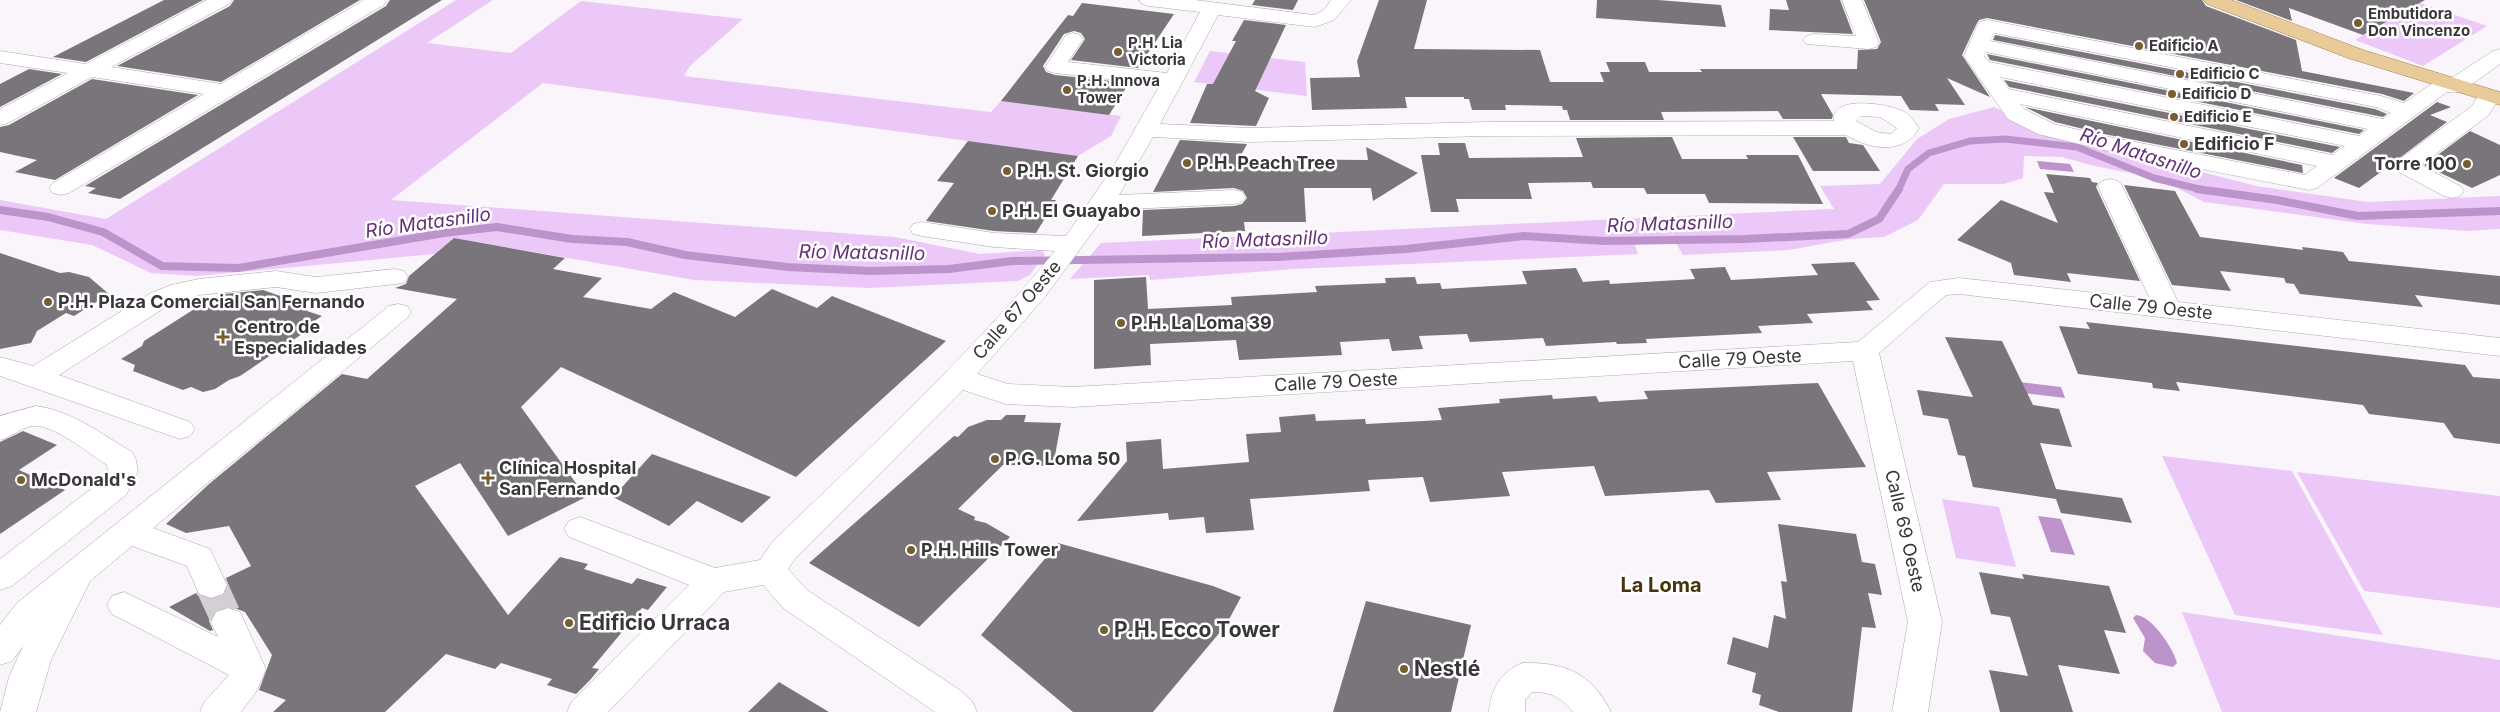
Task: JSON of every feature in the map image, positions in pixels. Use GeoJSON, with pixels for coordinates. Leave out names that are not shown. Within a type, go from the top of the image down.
{"type":"FeatureCollection","features":[{"type":"Feature","properties":{"kind":"main road"},"geometry":{"type":"LineString","coordinates":[[2214,0],[2366,58],[2449,85],[2492,106]]}},
{"type":"Feature","properties":{"kind":"street"},"geometry":{"type":"LineString","coordinates":[[0,118],[222,0]]}},
{"type":"Feature","properties":{"kind":"street"},"geometry":{"type":"LineString","coordinates":[[61,188],[378,0]]}},
{"type":"Feature","properties":{"kind":"street"},"geometry":{"type":"LineString","coordinates":[[1157,1],[1315,21],[1325,19],[1332,14],[1341,0]]}},
{"type":"Feature","properties":{"kind":"street"},"geometry":{"type":"LineString","coordinates":[[1813,40],[1869,43],[1852,0]]}},
{"type":"Feature","properties":{"kind":"street","name":"Calle 67 Oeste"},"geometry":{"type":"LineString","coordinates":[[770,571],[783,551],[958,378],[1050,274],[1100,203],[1147,130],[1212,8]]}},
{"type":"Feature","properties":{"kind":"street"},"geometry":{"type":"LineString","coordinates":[[2406,111],[2381,102],[1987,26],[1974,56],[1999,93],[2336,163],[2406,111],[2500,55]]}},
{"type":"Feature","properties":{"kind":"street"},"geometry":{"type":"LineString","coordinates":[[1073,39],[1055,67],[1174,80]]}},
{"type":"Feature","properties":{"kind":"street"},"geometry":{"type":"LineString","coordinates":[[1979,45],[2387,126]]}},
{"type":"Feature","properties":{"kind":"street"},"geometry":{"type":"LineString","coordinates":[[0,58],[90,69],[225,91]]}},
{"type":"Feature","properties":{"kind":"street"},"geometry":{"type":"LineString","coordinates":[[1981,66],[2363,143]]}},
{"type":"Feature","properties":{"kind":"street"},"geometry":{"type":"LineString","coordinates":[[2452,191],[2405,166],[2492,106]]}},
{"type":"Feature","properties":{"kind":"street"},"geometry":{"type":"LineString","coordinates":[[1147,130],[1249,135],[1486,129],[1849,128]]}},
{"type":"Feature","properties":{"kind":"street"},"geometry":{"type":"LineString","coordinates":[[2110,186],[2168,309]]}},
{"type":"Feature","properties":{"kind":"street"},"geometry":{"type":"LineString","coordinates":[[1100,203],[1234,197]]}},
{"type":"Feature","properties":{"kind":"street"},"geometry":{"type":"LineString","coordinates":[[922,229],[994,240],[1070,247]]}},
{"type":"Feature","properties":{"kind":"street"},"geometry":{"type":"LineString","coordinates":[[36,377],[160,299],[180,290],[276,279],[316,285],[395,277]]}},
{"type":"Feature","properties":{"kind":"street","name":"Calle 79 Oeste"},"geometry":{"type":"LineString","coordinates":[[958,378],[1006,394],[1073,397],[1865,351],[1939,288],[1959,286],[2500,347]]}},
{"type":"Feature","properties":{"kind":"street"},"geometry":{"type":"LineString","coordinates":[[0,651],[29,612],[126,531],[398,312]]}},
{"type":"Feature","properties":{"kind":"street","name":"Calle 69 Oeste"},"geometry":{"type":"LineString","coordinates":[[1865,351],[1925,622],[1910,712]]}},
{"type":"Feature","properties":{"kind":"street"},"geometry":{"type":"LineString","coordinates":[[0,366],[36,377],[180,430]]}},
{"type":"Feature","properties":{"kind":"street"},"geometry":{"type":"LineString","coordinates":[[0,430],[13,421],[35,416],[53,419],[121,460],[123,472],[114,487],[0,577]]}},
{"type":"Feature","properties":{"kind":"street"},"geometry":{"type":"LineString","coordinates":[[580,529],[714,581],[770,571],[795,599],[947,701],[959,712]]}},
{"type":"Feature","properties":{"kind":"street"},"geometry":{"type":"LineString","coordinates":[[126,531],[199,558],[211,586]]}},
{"type":"Feature","properties":{"kind":"street"},"geometry":{"type":"LineString","coordinates":[[18,712],[21,692],[30,667],[78,572]]}},
{"type":"Feature","properties":{"kind":"street"},"geometry":{"type":"LineString","coordinates":[[585,712],[714,581]]}},
{"type":"Feature","properties":{"kind":"street"},"geometry":{"type":"LineString","coordinates":[[124,605],[249,669]]}},
{"type":"Feature","properties":{"kind":"street"},"geometry":{"type":"LineString","coordinates":[[218,712],[241,686],[249,669],[228,622]]}},
{"type":"Feature","properties":{"kind":"street"},"geometry":{"type":"LineString","coordinates":[[1507,712],[1508,696],[1523,678],[1550,676],[1574,687],[1593,712]]}},
{"type":"Feature","properties":{"kind":"shaded area"},"geometry":{"type":"Polygon","coordinates":[[[456,0],[493,0],[427,43],[511,53],[581,1],[743,19],[690,66],[684,76],[991,112],[1001,101],[1121,116],[1111,136],[1078,156],[543,83],[391,200],[895,237],[980,254],[1041,250],[1045,254],[1030,275],[1018,281],[869,288],[694,280],[454,238],[435,254],[196,276],[151,273],[92,245],[0,230],[0,200],[106,219],[456,0]]]}},
{"type":"Feature","properties":{"kind":"shaded area"},"geometry":{"type":"Polygon","coordinates":[[[2420,3],[2487,26],[2423,66],[2355,40],[2420,3]]]}},
{"type":"Feature","properties":{"kind":"shaded area"},"geometry":{"type":"Polygon","coordinates":[[[1210,51],[1305,62],[1307,96],[1194,82],[1210,51]]]}},
{"type":"Feature","properties":{"kind":"shaded area"},"geometry":{"type":"Polygon","coordinates":[[[1994,107],[2040,130],[2256,186],[2368,202],[2500,196],[2500,229],[2467,231],[2367,224],[2204,202],[2173,186],[2140,175],[2062,157],[2024,156],[2023,178],[2004,184],[1944,184],[1918,220],[1884,237],[1850,239],[1789,250],[1683,255],[1676,243],[1635,245],[1638,254],[1294,269],[1150,280],[1149,275],[1070,279],[1101,243],[1834,209],[1820,186],[1880,184],[1917,139],[1949,119],[1994,107]]]}},
{"type":"Feature","properties":{"kind":"shaded area"},"geometry":{"type":"Polygon","coordinates":[[[2037,161],[2070,164],[2074,172],[2040,169],[2037,161]]]}},
{"type":"Feature","properties":{"kind":"shaded area"},"geometry":{"type":"Polygon","coordinates":[[[2020,382],[2061,387],[2065,398],[2023,393],[2020,382]]]}},
{"type":"Feature","properties":{"kind":"shaded area"},"geometry":{"type":"Polygon","coordinates":[[[2162,456],[2292,471],[2383,635],[2235,615],[2162,456]]]}},
{"type":"Feature","properties":{"kind":"shaded area"},"geometry":{"type":"Polygon","coordinates":[[[2297,472],[2500,496],[2500,608],[2364,591],[2297,472]]]}},
{"type":"Feature","properties":{"kind":"shaded area"},"geometry":{"type":"Polygon","coordinates":[[[1942,499],[1999,507],[2016,567],[1956,558],[1942,499]]]}},
{"type":"Feature","properties":{"kind":"shaded area"},"geometry":{"type":"Polygon","coordinates":[[[2038,516],[2061,519],[2075,555],[2051,552],[2038,516]]]}},
{"type":"Feature","properties":{"kind":"shaded area"},"geometry":{"type":"Polygon","coordinates":[[[2182,612],[2500,660],[2500,712],[2222,712],[2182,612]]]}},
{"type":"Feature","properties":{"kind":"shaded area"},"geometry":{"type":"Polygon","coordinates":[[[2136,615],[2142,616],[2155,626],[2167,642],[2177,663],[2173,667],[2155,663],[2143,651],[2145,638],[2133,618],[2136,615]]]}},
{"type":"Feature","properties":{"kind":"building"},"geometry":{"type":"Polygon","coordinates":[[[164,0],[203,0],[86,62],[53,57],[164,0]]]}},
{"type":"Feature","properties":{"kind":"building"},"geometry":{"type":"Polygon","coordinates":[[[234,0],[360,0],[221,82],[117,66],[230,6],[234,0]]]}},
{"type":"Feature","properties":{"kind":"building"},"geometry":{"type":"Polygon","coordinates":[[[390,0],[442,0],[120,199],[88,193],[96,188],[85,186],[386,6],[390,0]]]}},
{"type":"Feature","properties":{"kind":"building"},"geometry":{"type":"Polygon","coordinates":[[[1255,0],[1298,0],[1293,10],[1252,5],[1255,0]]]}},
{"type":"Feature","properties":{"kind":"building"},"geometry":{"type":"Polygon","coordinates":[[[1379,0],[1427,0],[1414,49],[1540,50],[1550,82],[1604,82],[1600,72],[1610,72],[1606,62],[1645,62],[1649,72],[1702,72],[1700,69],[1857,69],[1858,50],[1877,49],[1881,42],[1864,0],[2202,0],[2206,6],[2296,40],[2302,71],[2414,93],[2404,101],[2382,94],[1987,18],[1979,20],[1962,55],[1990,97],[1947,78],[1965,105],[1935,104],[1939,111],[1910,110],[1901,96],[1821,94],[1833,115],[1832,119],[1783,119],[1778,111],[1661,112],[1664,120],[1570,120],[1567,110],[1563,110],[1562,106],[1505,105],[1506,110],[1472,110],[1469,99],[1464,99],[1464,97],[1405,97],[1407,108],[1312,110],[1310,78],[1360,77],[1357,61],[1379,0]]]}},
{"type":"Feature","properties":{"kind":"building"},"geometry":{"type":"Polygon","coordinates":[[[1597,0],[1658,0],[1721,5],[1726,27],[1596,18],[1597,0]]]}},
{"type":"Feature","properties":{"kind":"building"},"geometry":{"type":"Polygon","coordinates":[[[1786,0],[1840,0],[1853,34],[1769,30],[1770,9],[1789,10],[1786,0]]]}},
{"type":"Feature","properties":{"kind":"building","name":"Embutidora Don Vincenzo"},"geometry":{"type":"Polygon","coordinates":[[[2236,0],[2425,0],[2363,35],[2289,8],[2292,21],[2236,0]]]}},
{"type":"Feature","properties":{"kind":"building"},"geometry":{"type":"Polygon","coordinates":[[[1082,3],[1174,14],[1138,68],[1071,60],[1085,39],[1081,33],[1074,31],[1064,34],[1043,66],[1046,72],[1055,75],[1129,83],[1109,115],[1001,101],[1068,15],[1073,16],[1082,3]]]}},
{"type":"Feature","properties":{"kind":"building"},"geometry":{"type":"Polygon","coordinates":[[[1244,20],[1286,25],[1255,91],[1269,98],[1256,126],[1190,123],[1207,84],[1213,84],[1236,41],[1232,41],[1244,20]]]}},
{"type":"Feature","properties":{"kind":"building"},"geometry":{"type":"Polygon","coordinates":[[[1995,35],[2375,109],[2387,114],[2383,117],[1993,40],[1995,35]]]}},
{"type":"Feature","properties":{"kind":"building"},"geometry":{"type":"Polygon","coordinates":[[[1987,54],[2364,130],[2359,134],[1990,60],[1987,54]]]}},
{"type":"Feature","properties":{"kind":"building"},"geometry":{"type":"Polygon","coordinates":[[[29,69],[62,74],[0,107],[0,84],[29,69]]]}},
{"type":"Feature","properties":{"kind":"building"},"geometry":{"type":"Polygon","coordinates":[[[92,79],[198,95],[55,180],[15,172],[37,160],[0,152],[0,127],[9,125],[92,79]]]}},
{"type":"Feature","properties":{"kind":"building"},"geometry":{"type":"Polygon","coordinates":[[[2004,80],[2340,147],[2332,153],[2009,87],[2004,80]]]}},
{"type":"Feature","properties":{"kind":"building"},"geometry":{"type":"Polygon","coordinates":[[[2437,102],[2451,107],[2430,115],[2447,122],[2393,163],[2359,188],[2334,178],[2437,102]]]}},
{"type":"Feature","properties":{"kind":"building"},"geometry":{"type":"Polygon","coordinates":[[[2025,107],[2302,165],[2303,173],[2104,134],[2055,122],[2025,107]]]}},
{"type":"Feature","properties":{"kind":"building","name":"Torre 100"},"geometry":{"type":"Polygon","coordinates":[[[2470,131],[2500,145],[2500,175],[2472,188],[2424,165],[2470,131]]]}},
{"type":"Feature","properties":{"kind":"building"},"geometry":{"type":"Polygon","coordinates":[[[1672,137],[1682,159],[1748,159],[1746,155],[1798,155],[1823,204],[1709,203],[1705,194],[1647,194],[1644,188],[1593,188],[1591,182],[1528,183],[1532,199],[1456,199],[1459,212],[1431,212],[1421,155],[1440,155],[1438,143],[1465,143],[1469,158],[1583,157],[1576,138],[1672,137]]]}},
{"type":"Feature","properties":{"kind":"building"},"geometry":{"type":"Polygon","coordinates":[[[1793,137],[1846,137],[1849,143],[1863,145],[1880,171],[1813,171],[1793,137]]]}},
{"type":"Feature","properties":{"kind":"building"},"geometry":{"type":"Polygon","coordinates":[[[1180,140],[1247,144],[1239,159],[1368,160],[1366,147],[1418,173],[1373,201],[1371,188],[1304,188],[1306,222],[1244,222],[1245,231],[1142,236],[1143,210],[1234,206],[1242,204],[1247,198],[1243,191],[1234,188],[1153,192],[1180,140]]]}},
{"type":"Feature","properties":{"kind":"building"},"geometry":{"type":"Polygon","coordinates":[[[968,141],[1078,156],[1051,200],[1056,200],[1036,233],[994,231],[926,221],[954,183],[937,181],[968,141]]]}},
{"type":"Feature","properties":{"kind":"building"},"geometry":{"type":"Polygon","coordinates":[[[2046,174],[2090,178],[2092,182],[2098,183],[2096,187],[2140,281],[2067,273],[2071,282],[2014,275],[2011,263],[1957,240],[2001,200],[2058,223],[2044,192],[2054,193],[2046,174]]]}},
{"type":"Feature","properties":{"kind":"building"},"geometry":{"type":"Polygon","coordinates":[[[2124,185],[2175,191],[2200,237],[2303,250],[2302,247],[2343,252],[2349,261],[2500,276],[2500,305],[2415,295],[2423,307],[2300,294],[2294,284],[2286,283],[2284,278],[2220,271],[2231,291],[2172,285],[2124,185]]]}},
{"type":"Feature","properties":{"kind":"building"},"geometry":{"type":"Polygon","coordinates":[[[454,238],[565,258],[553,269],[602,278],[583,297],[651,309],[674,292],[735,317],[772,289],[817,308],[832,296],[946,341],[796,477],[561,367],[521,407],[586,497],[508,536],[460,463],[415,486],[508,615],[560,557],[588,564],[584,569],[632,584],[637,578],[667,587],[648,610],[642,608],[592,668],[599,669],[591,679],[576,694],[547,685],[552,679],[501,663],[495,669],[446,654],[385,712],[273,712],[286,700],[259,690],[272,655],[245,612],[229,606],[215,610],[209,621],[213,630],[210,631],[169,607],[196,593],[198,596],[210,600],[224,596],[229,586],[226,578],[251,566],[229,526],[186,533],[166,524],[209,484],[342,374],[367,379],[457,299],[395,288],[406,284],[409,276],[454,238]]]}},
{"type":"Feature","properties":{"kind":"building","name":"P.H. Plaza Comercial San Fernando"},"geometry":{"type":"Polygon","coordinates":[[[0,253],[60,273],[69,272],[89,277],[109,294],[74,316],[66,313],[37,331],[31,343],[0,349],[0,253]]]}},
{"type":"Feature","properties":{"kind":"building"},"geometry":{"type":"Polygon","coordinates":[[[1854,262],[1880,300],[1866,301],[1873,310],[1807,314],[1813,323],[1758,326],[1762,333],[1646,339],[1647,343],[1617,344],[1616,342],[1546,346],[1543,338],[1470,342],[1467,334],[1419,336],[1423,349],[1392,351],[1389,339],[1340,342],[1342,355],[1239,360],[1236,340],[1150,344],[1151,365],[1094,369],[1094,280],[1146,277],[1148,309],[1232,305],[1231,297],[1317,292],[1315,286],[1386,283],[1385,278],[1415,277],[1417,284],[1440,283],[1442,289],[1527,284],[1522,271],[1576,268],[1583,282],[1609,280],[1610,284],[1695,279],[1690,269],[1725,267],[1731,280],[1818,275],[1811,264],[1854,262]]]}},
{"type":"Feature","properties":{"kind":"building","name":"Centro de Especialidades"},"geometry":{"type":"Polygon","coordinates":[[[263,290],[309,306],[307,311],[322,316],[302,329],[302,334],[240,376],[229,380],[215,389],[203,392],[191,387],[183,390],[133,371],[135,365],[121,359],[142,346],[144,341],[207,301],[217,299],[224,294],[263,290]]]}},
{"type":"Feature","properties":{"kind":"building"},"geometry":{"type":"Polygon","coordinates":[[[2086,322],[2465,365],[2473,377],[2500,379],[2500,444],[2454,438],[2444,423],[2369,414],[2363,405],[2176,382],[2180,391],[2153,388],[2152,383],[2078,374],[2059,326],[2090,329],[2086,322]]]}},
{"type":"Feature","properties":{"kind":"building"},"geometry":{"type":"Polygon","coordinates":[[[1945,337],[2002,341],[2033,405],[2059,409],[2072,447],[2040,443],[2056,489],[2122,498],[2132,523],[2061,513],[2056,499],[1973,487],[1965,456],[1958,455],[1948,419],[1923,415],[1917,390],[1973,397],[1945,337]]]}},
{"type":"Feature","properties":{"kind":"building"},"geometry":{"type":"Polygon","coordinates":[[[1818,383],[1866,467],[1767,472],[1781,500],[1716,503],[1709,490],[1605,496],[1594,466],[1502,472],[1510,496],[1430,502],[1423,477],[1368,480],[1370,491],[1250,499],[1254,530],[1206,533],[1204,517],[1169,520],[1168,513],[1077,521],[1127,461],[1126,442],[1161,439],[1163,469],[1249,462],[1246,434],[1281,432],[1279,417],[1315,414],[1316,421],[1365,419],[1366,424],[1442,420],[1438,408],[1500,403],[1499,399],[1552,395],[1553,399],[1596,396],[1599,402],[1648,399],[1644,391],[1818,383]]]}},
{"type":"Feature","properties":{"kind":"building","name":"P.H. Hills Tower"},"geometry":{"type":"Polygon","coordinates":[[[1006,415],[1026,415],[1024,422],[1061,423],[1053,466],[1003,465],[958,509],[975,517],[974,520],[986,523],[1010,537],[919,627],[809,563],[954,436],[958,437],[968,427],[987,420],[1001,420],[1006,415]]]}},
{"type":"Feature","properties":{"kind":"building","name":"McDonald's"},"geometry":{"type":"Polygon","coordinates":[[[23,431],[57,445],[19,470],[65,490],[0,534],[0,442],[23,431]]]}},
{"type":"Feature","properties":{"kind":"building"},"geometry":{"type":"Polygon","coordinates":[[[652,454],[771,497],[742,523],[697,501],[669,526],[613,497],[652,454]]]}},
{"type":"Feature","properties":{"kind":"building"},"geometry":{"type":"Polygon","coordinates":[[[1778,524],[1856,534],[1862,562],[1875,564],[1882,595],[1868,593],[1876,628],[1862,627],[1852,712],[1779,712],[1759,705],[1761,695],[1752,692],[1756,673],[1727,664],[1733,637],[1768,648],[1774,615],[1786,619],[1781,581],[1787,582],[1778,524]]]}},
{"type":"Feature","properties":{"kind":"building","name":"P.H. Ecco Tower"},"geometry":{"type":"Polygon","coordinates":[[[1058,543],[1213,586],[1241,597],[1226,625],[1153,712],[1073,712],[981,635],[1058,543]]]}},
{"type":"Feature","properties":{"kind":"building"},"geometry":{"type":"Polygon","coordinates":[[[1979,572],[2024,579],[2022,574],[2109,586],[2126,633],[2104,630],[2120,674],[2058,665],[2073,712],[2000,712],[1989,670],[2028,676],[2010,617],[1991,614],[1979,572]]]}},
{"type":"Feature","properties":{"kind":"building","name":"Nestlé"},"geometry":{"type":"Polygon","coordinates":[[[1366,601],[1471,625],[1451,712],[1333,712],[1366,601]]]}},
{"type":"Feature","properties":{"kind":"building"},"geometry":{"type":"Polygon","coordinates":[[[779,682],[829,712],[748,712],[779,682]]]}},
{"type":"Feature","properties":{"kind":"waterway","name":"Río Matasnillo"},"geometry":{"type":"LineString","coordinates":[[1899,189],[1908,169],[1929,153],[1970,141],[2005,139],[2077,147],[2154,178],[2201,190]]}},
{"type":"Feature","properties":{"kind":"waterway","name":"Río Matasnillo"},"geometry":{"type":"LineString","coordinates":[[0,210],[48,217],[103,232],[162,266],[238,268],[444,233],[497,227],[572,239],[627,242],[685,255],[787,267],[870,271],[949,269],[1012,261],[1277,257],[1406,249],[1524,236],[1604,241],[1745,239],[1848,234],[1879,219],[1899,189]]}},
{"type":"Feature","properties":{"kind":"waterway","name":"Río Matasnillo"},"geometry":{"type":"LineString","coordinates":[[2197,189],[2201,190]]}},
{"type":"Feature","properties":{"kind":"waterway","name":"Río Matasnillo"},"geometry":{"type":"LineString","coordinates":[[2201,190],[2277,200],[2358,216],[2500,211]]}},
{"type":"Feature","properties":{"kind":"waterway","name":"Río Matasnillo"},"geometry":{"type":"LineString","coordinates":[[2201,190],[2207,191]]}},
{"type":"Feature","properties":{"kind":"tunnel"},"geometry":{"type":"LineString","coordinates":[[211,585],[228,622]]}},
{"type":"Feature","properties":{"kind":"place","name":"Embutidora Don Vincenzo"},"geometry":{"type":"Point","coordinates":[2358,23]}},
{"type":"Feature","properties":{"kind":"place","name":"Edificio A"},"geometry":{"type":"Point","coordinates":[2139,46]}},
{"type":"Feature","properties":{"kind":"place","name":"P.H. Lia Victoria"},"geometry":{"type":"Point","coordinates":[1118,52]}},
{"type":"Feature","properties":{"kind":"place","name":"Edificio C"},"geometry":{"type":"Point","coordinates":[2180,74]}},
{"type":"Feature","properties":{"kind":"place","name":"P.H. Innova Tower"},"geometry":{"type":"Point","coordinates":[1067,90]}},
{"type":"Feature","properties":{"kind":"place","name":"Edificio D"},"geometry":{"type":"Point","coordinates":[2172,94]}},
{"type":"Feature","properties":{"kind":"place","name":"Edificio E"},"geometry":{"type":"Point","coordinates":[2174,117]}},
{"type":"Feature","properties":{"kind":"place","name":"Edificio F"},"geometry":{"type":"Point","coordinates":[2184,144]}},
{"type":"Feature","properties":{"kind":"place","name":"P.H. Peach Tree"},"geometry":{"type":"Point","coordinates":[1187,163]}},
{"type":"Feature","properties":{"kind":"place","name":"Torre 100"},"geometry":{"type":"Point","coordinates":[2467,164]}},
{"type":"Feature","properties":{"kind":"place","name":"P.H. St. Giorgio"},"geometry":{"type":"Point","coordinates":[1007,171]}},
{"type":"Feature","properties":{"kind":"place","name":"P.H. El Guayabo"},"geometry":{"type":"Point","coordinates":[992,211]}},
{"type":"Feature","properties":{"kind":"place","name":"P.H. Plaza Comercial San Fernando"},"geometry":{"type":"Point","coordinates":[48,302]}},
{"type":"Feature","properties":{"kind":"place","name":"P.H. La Loma 39"},"geometry":{"type":"Point","coordinates":[1121,323]}},
{"type":"Feature","properties":{"kind":"place","name":"Centro de Especialidades"},"geometry":{"type":"Point","coordinates":[223,337]}},
{"type":"Feature","properties":{"kind":"place","name":"P.G. Loma 50"},"geometry":{"type":"Point","coordinates":[995,459]}},
{"type":"Feature","properties":{"kind":"place","name":"Clínica Hospital San Fernando"},"geometry":{"type":"Point","coordinates":[488,478]}},
{"type":"Feature","properties":{"kind":"place","name":"McDonald's"},"geometry":{"type":"Point","coordinates":[21,480]}},
{"type":"Feature","properties":{"kind":"place","name":"P.H. Hills Tower"},"geometry":{"type":"Point","coordinates":[911,550]}},
{"type":"Feature","properties":{"kind":"place","name":"Edificio Urraca"},"geometry":{"type":"Point","coordinates":[569,623]}},
{"type":"Feature","properties":{"kind":"place","name":"P.H. Ecco Tower"},"geometry":{"type":"Point","coordinates":[1104,630]}},
{"type":"Feature","properties":{"kind":"place","name":"Nestlé"},"geometry":{"type":"Point","coordinates":[1404,669]}},
{"type":"Feature","properties":{"kind":"district","name":"La Loma"},"geometry":{"type":"Point","coordinates":[1661,585]}}]}
